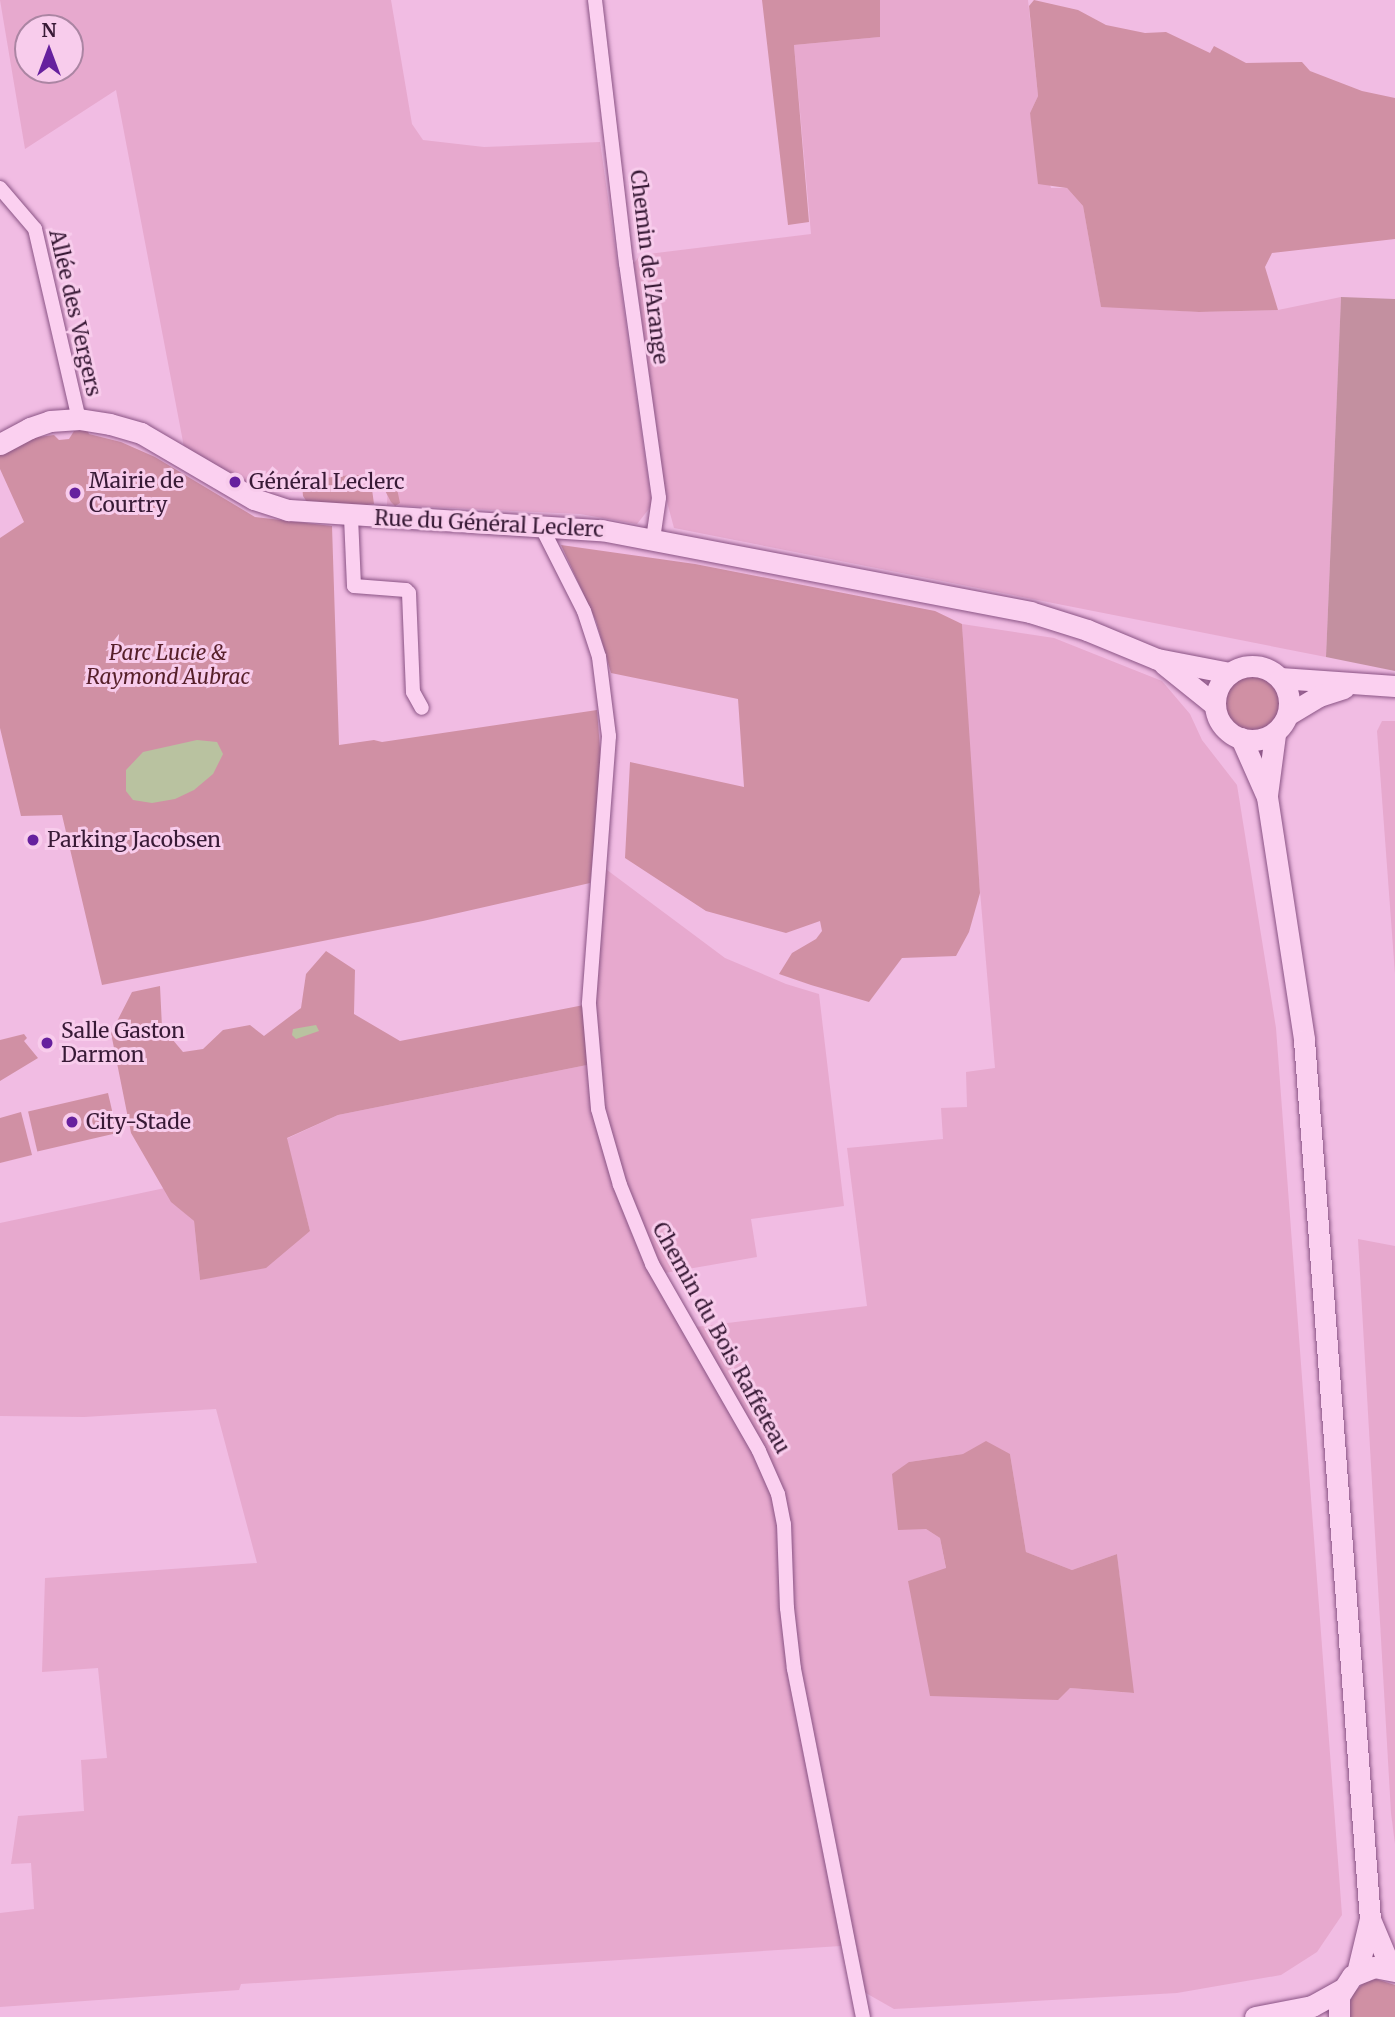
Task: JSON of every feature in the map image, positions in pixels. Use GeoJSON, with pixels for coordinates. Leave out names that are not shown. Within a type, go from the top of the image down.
{"type":"FeatureCollection","features":[{"type":"Feature","properties":{"kind":"main road","name":"Rue du Général Leclerc"},"geometry":{"type":"LineString","coordinates":[[0,444],[40,424],[79,419],[141,433],[268,505],[288,510],[351,517],[540,524],[653,539],[1030,612],[1087,630],[1157,659],[1192,668],[1230,673]]}},
{"type":"Feature","properties":{"kind":"main road","name":"Rue du Général Leclerc"},"geometry":{"type":"LineString","coordinates":[[1157,659],[1215,705]]}},
{"type":"Feature","properties":{"kind":"main road"},"geometry":{"type":"LineString","coordinates":[[1353,685],[1319,696],[1289,714],[1275,733],[1264,739],[1241,738],[1222,726],[1215,705],[1221,682],[1230,673],[1250,665],[1261,666],[1280,677],[1353,685],[1395,686]]}},
{"type":"Feature","properties":{"kind":"main road"},"geometry":{"type":"LineString","coordinates":[[1280,677],[1287,689],[1289,714]]}},
{"type":"Feature","properties":{"kind":"main road"},"geometry":{"type":"LineString","coordinates":[[1267,797],[1275,733]]}},
{"type":"Feature","properties":{"kind":"main road"},"geometry":{"type":"LineString","coordinates":[[1241,738],[1267,797],[1308,1072],[1370,1919],[1357,1973],[1342,1990],[1312,2006],[1267,2017]]}},
{"type":"Feature","properties":{"kind":"main road"},"geometry":{"type":"LineString","coordinates":[[1370,1919],[1393,1970]]}},
{"type":"Feature","properties":{"kind":"main road"},"geometry":{"type":"LineString","coordinates":[[1357,1973],[1374,1967],[1393,1970]]}},
{"type":"Feature","properties":{"kind":"main road"},"geometry":{"type":"LineString","coordinates":[[1339,2017],[1342,1990]]}},
{"type":"Feature","properties":{"kind":"street","name":"Chemin de l'Arange"},"geometry":{"type":"LineString","coordinates":[[595,0],[626,263],[659,498],[653,539]]}},
{"type":"Feature","properties":{"kind":"street","name":"Allée des Vergers"},"geometry":{"type":"LineString","coordinates":[[0,188],[35,229],[79,419]]}},
{"type":"Feature","properties":{"kind":"street"},"geometry":{"type":"LineString","coordinates":[[351,517],[354,586],[406,590],[409,593],[413,692],[422,708]]}},
{"type":"Feature","properties":{"kind":"street","name":"Chemin du Bois Raffeteau"},"geometry":{"type":"LineString","coordinates":[[540,524],[584,611],[600,657],[609,736],[589,1004],[598,1109],[620,1185],[652,1264],[759,1451],[778,1493],[784,1524],[787,1608],[794,1668],[863,2017]]}},
{"type":"Feature","properties":{"kind":"shaded area"},"geometry":{"type":"Polygon","coordinates":[[[0,0],[391,0],[412,124],[423,140],[484,147],[600,142],[652,505],[637,524],[580,514],[387,505],[388,481],[314,487],[247,485],[184,447],[116,90],[25,149],[14,84],[84,84],[84,14],[14,14],[14,83],[0,0]]]}},
{"type":"Feature","properties":{"kind":"shaded area"},"geometry":{"type":"Polygon","coordinates":[[[880,0],[1028,0],[1038,96],[1030,113],[1051,188],[1067,188],[1083,206],[1101,306],[1199,312],[1278,310],[1341,297],[1326,657],[674,528],[666,498],[634,263],[640,255],[811,234],[794,45],[880,37],[880,0]]]}},
{"type":"Feature","properties":{"kind":"shaded area"},"geometry":{"type":"Polygon","coordinates":[[[1341,297],[1395,299],[1395,671],[1326,657],[1341,297]]]}},
{"type":"Feature","properties":{"kind":"shaded area"},"geometry":{"type":"Polygon","coordinates":[[[962,624],[1054,638],[1162,681],[1190,714],[1202,740],[1237,785],[1276,1028],[1342,1915],[1317,1952],[1281,1975],[1177,1993],[894,2009],[857,1988],[841,1946],[241,1984],[239,1990],[0,2007],[0,1913],[34,1909],[31,1863],[11,1864],[18,1816],[84,1811],[81,1760],[107,1758],[98,1668],[42,1672],[45,1578],[257,1563],[216,1409],[84,1417],[0,1416],[0,1223],[165,1188],[172,1202],[194,1221],[200,1280],[310,1231],[286,1139],[338,1115],[592,1064],[599,864],[725,958],[786,984],[819,994],[844,1206],[751,1219],[757,1257],[659,1274],[687,1328],[867,1306],[847,1148],[943,1139],[941,1108],[967,1107],[966,1072],[995,1068],[971,785],[962,624]],[[963,1454],[909,1462],[926,1529],[940,1538],[946,1569],[908,1581],[1070,1688],[1133,1693],[1117,1554],[1072,1570],[1026,1552],[1010,1454],[963,1454]]]}},
{"type":"Feature","properties":{"kind":"shaded area"},"geometry":{"type":"Polygon","coordinates":[[[1382,721],[1395,721],[1395,974],[1377,731],[1382,721]]]}},
{"type":"Feature","properties":{"kind":"shaded area"},"geometry":{"type":"Polygon","coordinates":[[[197,740],[217,742],[223,754],[213,774],[194,790],[175,799],[152,803],[133,800],[126,791],[126,770],[143,752],[197,740]]]}},
{"type":"Feature","properties":{"kind":"shaded area"},"geometry":{"type":"Polygon","coordinates":[[[316,1025],[319,1031],[296,1039],[292,1035],[293,1029],[316,1025]]]}},
{"type":"Feature","properties":{"kind":"shaded area"},"geometry":{"type":"Polygon","coordinates":[[[1358,1239],[1395,1246],[1395,1844],[1391,1813],[1358,1239]]]}},
{"type":"Feature","properties":{"kind":"green space"},"geometry":{"type":"Polygon","coordinates":[[[762,0],[880,0],[880,37],[794,45],[809,222],[788,225],[762,0]]]}},
{"type":"Feature","properties":{"kind":"green space"},"geometry":{"type":"Polygon","coordinates":[[[1034,0],[1078,10],[1106,25],[1145,33],[1166,32],[1210,53],[1214,46],[1246,63],[1302,62],[1310,71],[1362,91],[1395,98],[1395,239],[1272,253],[1265,267],[1278,310],[1199,312],[1101,307],[1083,206],[1067,188],[1038,184],[1030,113],[1038,96],[1029,6],[1034,0]]]}},
{"type":"Feature","properties":{"kind":"green space","name":"Parc Lucie & Raymond Aubrac"},"geometry":{"type":"Polygon","coordinates":[[[87,429],[89,434],[121,442],[155,457],[255,517],[332,526],[339,745],[374,740],[382,742],[597,710],[602,774],[590,883],[423,921],[102,985],[62,815],[21,816],[0,728],[0,538],[24,522],[0,469],[0,454],[31,438],[54,435],[59,440],[69,439],[74,431],[87,429]]]}},
{"type":"Feature","properties":{"kind":"green space"},"geometry":{"type":"Polygon","coordinates":[[[351,475],[387,475],[395,479],[400,503],[395,506],[391,502],[380,481],[371,482],[374,504],[307,502],[303,496],[302,484],[308,480],[351,475]]]}},
{"type":"Feature","properties":{"kind":"green space"},"geometry":{"type":"Polygon","coordinates":[[[561,545],[695,564],[935,611],[962,624],[980,893],[969,932],[956,956],[902,958],[869,1002],[811,985],[779,974],[792,953],[816,939],[822,931],[820,921],[786,933],[706,911],[625,858],[630,762],[744,787],[738,699],[611,673],[596,621],[561,545]]]}},
{"type":"Feature","properties":{"kind":"green space"},"geometry":{"type":"Polygon","coordinates":[[[1252,675],[1263,677],[1272,683],[1278,692],[1278,714],[1272,723],[1263,729],[1252,731],[1241,729],[1232,723],[1226,714],[1224,703],[1226,692],[1232,683],[1241,677],[1252,675]]]}},
{"type":"Feature","properties":{"kind":"green space"},"geometry":{"type":"Polygon","coordinates":[[[326,951],[355,970],[354,1014],[400,1041],[589,1004],[592,1064],[338,1115],[287,1138],[310,1231],[266,1268],[200,1280],[194,1221],[171,1202],[131,1133],[111,1033],[132,992],[160,986],[162,1027],[183,1052],[203,1049],[223,1030],[250,1025],[264,1036],[301,1008],[306,974],[326,951]]]}},
{"type":"Feature","properties":{"kind":"green space"},"geometry":{"type":"Polygon","coordinates":[[[24,1034],[27,1038],[24,1041],[38,1058],[0,1081],[0,1040],[24,1034]]]}},
{"type":"Feature","properties":{"kind":"green space","name":"City-Stade"},"geometry":{"type":"Polygon","coordinates":[[[108,1093],[117,1133],[37,1151],[28,1111],[108,1093]]]}},
{"type":"Feature","properties":{"kind":"green space"},"geometry":{"type":"Polygon","coordinates":[[[21,1112],[32,1155],[0,1163],[0,1118],[21,1112]]]}},
{"type":"Feature","properties":{"kind":"green space"},"geometry":{"type":"Polygon","coordinates":[[[986,1441],[1010,1454],[1026,1552],[1072,1570],[1117,1554],[1134,1693],[1070,1688],[1058,1700],[930,1696],[908,1581],[946,1568],[940,1538],[926,1529],[898,1530],[892,1474],[909,1462],[963,1454],[986,1441]]]}},
{"type":"Feature","properties":{"kind":"green space"},"geometry":{"type":"Polygon","coordinates":[[[1376,1979],[1395,1985],[1395,2017],[1350,2017],[1349,2004],[1354,1992],[1364,1983],[1376,1979]]]}},
{"type":"Feature","properties":{"kind":"place","name":"Général Leclerc"},"geometry":{"type":"Point","coordinates":[235,482]}},
{"type":"Feature","properties":{"kind":"place","name":"Mairie de Courtry"},"geometry":{"type":"Point","coordinates":[75,493]}},
{"type":"Feature","properties":{"kind":"place","name":"Parking Jacobsen"},"geometry":{"type":"Point","coordinates":[33,840]}},
{"type":"Feature","properties":{"kind":"place","name":"Salle Gaston Darmon"},"geometry":{"type":"Point","coordinates":[47,1043]}},
{"type":"Feature","properties":{"kind":"place","name":"City-Stade"},"geometry":{"type":"Point","coordinates":[72,1122]}}]}
